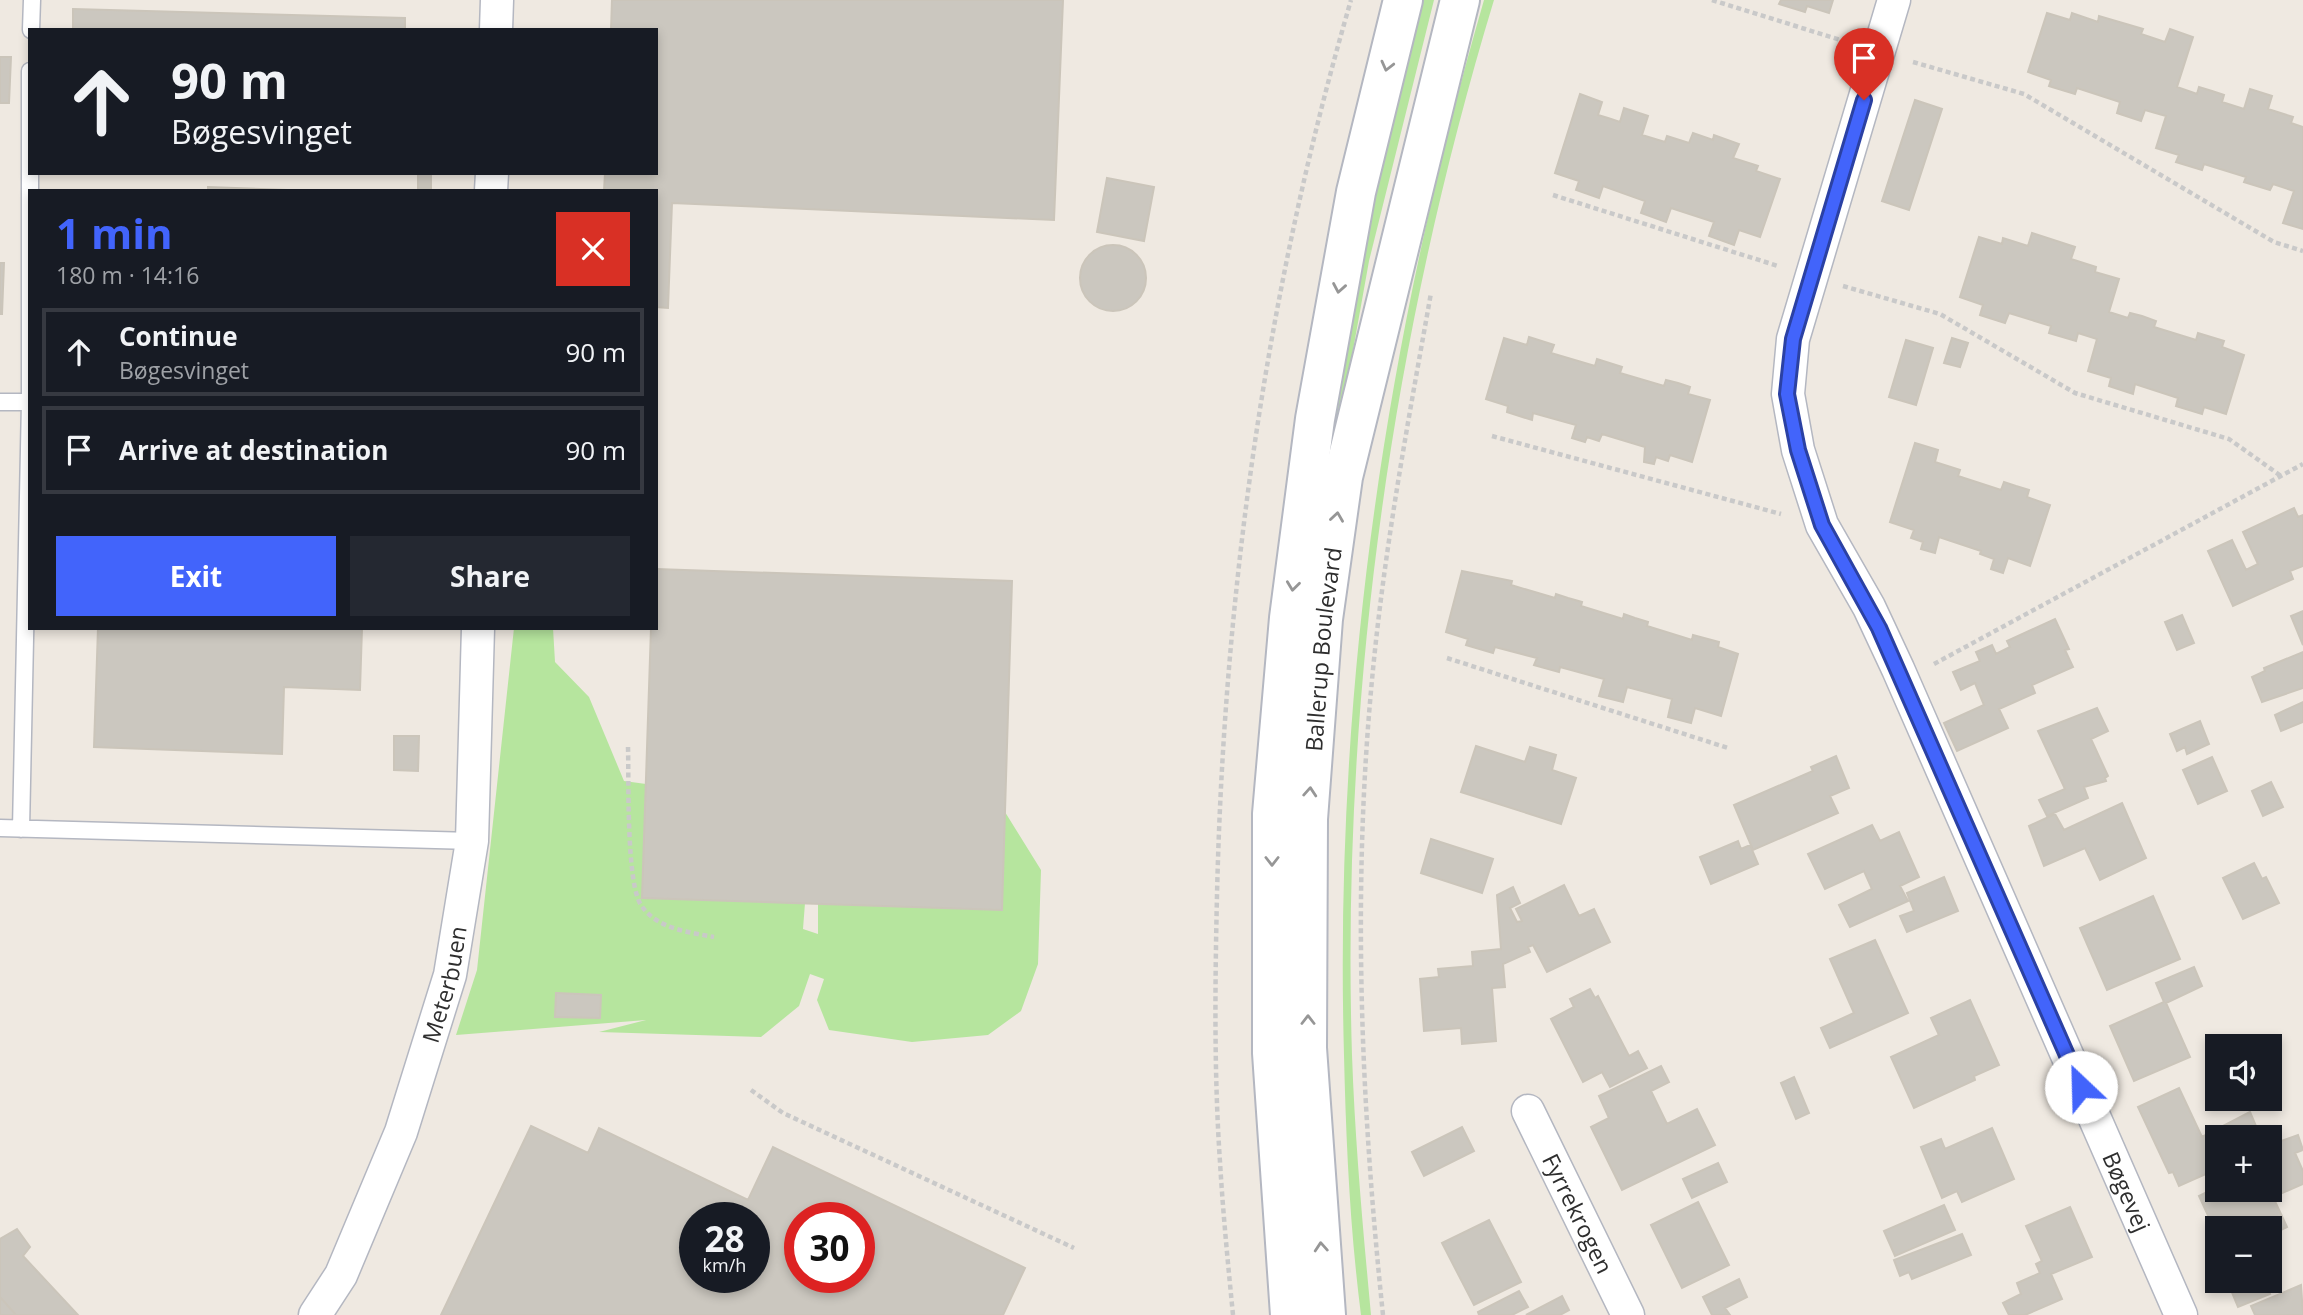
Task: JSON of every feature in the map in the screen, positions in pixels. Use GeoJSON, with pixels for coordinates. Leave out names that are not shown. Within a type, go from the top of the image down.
{"type":"FeatureCollection","features":[{"type":"Feature","properties":{"kind":"street"},"geometry":{"type":"LineString","coordinates":[[496,28],[497,0]]}},
{"type":"Feature","properties":{"kind":"street","name":"Ballerup Boulevard"},"geometry":{"type":"LineString","coordinates":[[1290,1315],[1272,1053],[1272,814],[1287,644],[1315,419],[1356,192],[1403,0]]}},
{"type":"Feature","properties":{"kind":"street","name":"Ballerup Boulevard"},"geometry":{"type":"LineString","coordinates":[[1325,1315],[1307,1048],[1308,819],[1323,619],[1343,477],[1460,0]]}},
{"type":"Feature","properties":{"kind":"street","name":"Bøgevej"},"geometry":{"type":"LineString","coordinates":[[1894,0],[1793,339],[1787,394],[1798,450],[1822,525],[1869,607],[2181,1315]]}},
{"type":"Feature","properties":{"kind":"street","name":"Meterbuen"},"geometry":{"type":"LineString","coordinates":[[315,1315],[341,1275],[401,1132],[450,975],[472,841],[478,630]]}},
{"type":"Feature","properties":{"kind":"street","name":"Fyrrekrogen"},"geometry":{"type":"LineString","coordinates":[[1528,1111],[1628,1315]]}},
{"type":"Feature","properties":{"kind":"lane"},"geometry":{"type":"LineString","coordinates":[[31,28],[32,0]]}},
{"type":"Feature","properties":{"kind":"lane"},"geometry":{"type":"LineString","coordinates":[[0,402],[28,402]]}},
{"type":"Feature","properties":{"kind":"lane"},"geometry":{"type":"LineString","coordinates":[[21,829],[28,497]]}},
{"type":"Feature","properties":{"kind":"lane"},"geometry":{"type":"LineString","coordinates":[[0,828],[472,841]]}},
{"type":"Feature","properties":{"kind":"path"},"geometry":{"type":"LineString","coordinates":[[1712,0],[2024,94],[2274,242],[2303,251]]}},
{"type":"Feature","properties":{"kind":"path"},"geometry":{"type":"LineString","coordinates":[[1553,195],[1940,314],[2075,393],[2229,439],[2281,476]]}},
{"type":"Feature","properties":{"kind":"path"},"geometry":{"type":"LineString","coordinates":[[1383,1315],[1375,1237],[1359,929],[1372,682],[1387,542],[1432,290]]}},
{"type":"Feature","properties":{"kind":"path"},"geometry":{"type":"LineString","coordinates":[[1493,436],[1822,525]]}},
{"type":"Feature","properties":{"kind":"path"},"geometry":{"type":"LineString","coordinates":[[1903,682],[2303,464]]}},
{"type":"Feature","properties":{"kind":"path"},"geometry":{"type":"LineString","coordinates":[[1447,658],[1728,748]]}},
{"type":"Feature","properties":{"kind":"path"},"geometry":{"type":"LineString","coordinates":[[628,747],[631,833],[639,902],[647,912],[676,930],[713,937]]}},
{"type":"Feature","properties":{"kind":"path"},"geometry":{"type":"LineString","coordinates":[[751,1090],[783,1113],[1074,1248]]}},
{"type":"Feature","properties":{"kind":"green space"},"geometry":{"type":"Polygon","coordinates":[[[1421,0],[1434,0],[1369,261],[1338,434],[1289,1167],[1335,364],[1421,0]]]}},
{"type":"Feature","properties":{"kind":"green space"},"geometry":{"type":"Polygon","coordinates":[[[1484,0],[1494,0],[1458,128],[1427,258],[1401,389],[1380,522],[1365,655],[1355,788],[1351,922],[1353,1088],[1371,1315],[1361,1315],[1347,1153],[1343,921],[1348,787],[1358,654],[1373,522],[1393,391],[1449,130],[1484,0]]]}},
{"type":"Feature","properties":{"kind":"green space"},"geometry":{"type":"Polygon","coordinates":[[[514,630],[553,630],[555,662],[589,697],[624,781],[646,784],[805,903],[803,929],[818,934],[818,904],[1001,910],[1005,812],[1041,870],[1038,964],[1021,1011],[988,1035],[912,1042],[829,1030],[817,1000],[824,979],[810,974],[799,1006],[761,1037],[599,1032],[646,1020],[456,1035],[477,970],[514,630]]]}},
{"type":"Feature","properties":{"kind":"building"},"geometry":{"type":"Polygon","coordinates":[[[612,0],[1063,0],[1054,220],[672,203],[668,308],[658,307],[658,189],[604,189],[605,175],[658,175],[658,28],[611,28],[612,0]]]}},
{"type":"Feature","properties":{"kind":"building"},"geometry":{"type":"Polygon","coordinates":[[[1781,0],[1833,0],[1829,13],[1807,6],[1805,12],[1779,4],[1781,0]]]}},
{"type":"Feature","properties":{"kind":"building"},"geometry":{"type":"Polygon","coordinates":[[[73,9],[405,18],[405,28],[73,28],[73,9]]]}},
{"type":"Feature","properties":{"kind":"building"},"geometry":{"type":"Polygon","coordinates":[[[2047,13],[2070,20],[2072,13],[2098,22],[2099,16],[2143,29],[2141,34],[2165,42],[2170,29],[2193,37],[2177,87],[2197,94],[2199,87],[2212,91],[2224,95],[2222,102],[2244,109],[2250,89],[2272,96],[2268,109],[2293,117],[2291,123],[2303,127],[2303,229],[2283,223],[2294,191],[2273,184],[2270,190],[2244,182],[2246,177],[2204,164],[2202,170],[2176,162],[2179,155],[2156,148],[2166,116],[2145,110],[2141,121],[2117,113],[2120,102],[2077,88],[2075,94],[2049,86],[2051,80],[2028,72],[2047,13]]]}},
{"type":"Feature","properties":{"kind":"building"},"geometry":{"type":"Polygon","coordinates":[[[0,57],[11,57],[9,103],[0,103],[0,57]]]}},
{"type":"Feature","properties":{"kind":"building"},"geometry":{"type":"Polygon","coordinates":[[[1580,94],[1602,102],[1598,115],[1620,122],[1624,108],[1648,116],[1642,135],[1665,142],[1667,136],[1689,143],[1693,133],[1713,140],[1714,135],[1739,144],[1733,158],[1758,166],[1756,171],[1780,179],[1760,237],[1739,230],[1734,245],[1709,236],[1714,222],[1671,208],[1666,222],[1641,213],[1645,201],[1603,186],[1599,198],[1576,190],[1579,181],[1555,173],[1580,94]]]}},
{"type":"Feature","properties":{"kind":"building"},"geometry":{"type":"Polygon","coordinates":[[[1915,100],[1942,109],[1909,210],[1882,201],[1915,100]]]}},
{"type":"Feature","properties":{"kind":"building"},"geometry":{"type":"Polygon","coordinates":[[[418,175],[431,175],[431,189],[418,189],[418,175]]]}},
{"type":"Feature","properties":{"kind":"building"},"geometry":{"type":"Polygon","coordinates":[[[1107,178],[1154,187],[1144,241],[1097,232],[1107,178]]]}},
{"type":"Feature","properties":{"kind":"building"},"geometry":{"type":"Polygon","coordinates":[[[208,187],[261,189],[208,189],[208,187]]]}},
{"type":"Feature","properties":{"kind":"building"},"geometry":{"type":"Polygon","coordinates":[[[2032,233],[2075,247],[2071,259],[2096,267],[2095,272],[2119,279],[2109,312],[2128,318],[2130,313],[2142,316],[2156,321],[2154,327],[2196,340],[2198,333],[2224,341],[2222,347],[2244,355],[2226,414],[2204,407],[2202,414],[2176,406],[2178,398],[2135,384],[2133,394],[2109,386],[2111,378],[2088,371],[2097,339],[2078,333],[2076,341],[2049,333],[2051,326],[2009,313],[2005,323],[1980,315],[1983,305],[1960,297],[1979,237],[2002,244],[2003,238],[2028,246],[2032,233]]]}},
{"type":"Feature","properties":{"kind":"building"},"geometry":{"type":"Polygon","coordinates":[[[1113,245],[1126,248],[1136,255],[1143,265],[1146,278],[1143,291],[1136,301],[1126,308],[1113,311],[1100,308],[1090,301],[1083,291],[1080,278],[1083,265],[1090,255],[1100,248],[1113,245]]]}},
{"type":"Feature","properties":{"kind":"building"},"geometry":{"type":"Polygon","coordinates":[[[0,263],[4,263],[2,314],[0,314],[0,263]]]}},
{"type":"Feature","properties":{"kind":"building"},"geometry":{"type":"Polygon","coordinates":[[[1529,337],[1554,345],[1551,353],[1595,366],[1597,359],[1622,367],[1620,373],[1664,386],[1666,380],[1690,387],[1688,394],[1710,400],[1692,462],[1670,455],[1668,461],[1656,457],[1654,464],[1644,462],[1645,447],[1602,434],[1599,441],[1587,437],[1585,442],[1572,438],[1576,425],[1533,413],[1532,420],[1507,412],[1508,406],[1486,399],[1504,338],[1527,345],[1529,337]]]}},
{"type":"Feature","properties":{"kind":"building"},"geometry":{"type":"Polygon","coordinates":[[[1952,338],[1968,343],[1960,367],[1944,363],[1952,338]]]}},
{"type":"Feature","properties":{"kind":"building"},"geometry":{"type":"Polygon","coordinates":[[[1906,340],[1933,348],[1916,405],[1889,397],[1906,340]]]}},
{"type":"Feature","properties":{"kind":"building"},"geometry":{"type":"Polygon","coordinates":[[[1915,443],[1938,450],[1935,462],[1960,470],[1958,476],[2001,490],[2004,482],[2029,490],[2027,497],[2050,505],[2030,566],[2008,558],[2003,573],[1991,569],[1994,559],[1980,554],[1981,551],[1939,537],[1935,553],[1921,549],[1923,542],[1911,538],[1914,530],[1890,522],[1915,443]]]}},
{"type":"Feature","properties":{"kind":"building"},"geometry":{"type":"Polygon","coordinates":[[[2294,508],[2298,517],[2303,515],[2303,566],[2290,571],[2293,579],[2233,606],[2208,551],[2232,540],[2246,570],[2258,564],[2243,532],[2294,508]]]}},
{"type":"Feature","properties":{"kind":"building"},"geometry":{"type":"Polygon","coordinates":[[[658,569],[1012,581],[1002,910],[642,898],[651,630],[658,630],[658,569]]]}},
{"type":"Feature","properties":{"kind":"building"},"geometry":{"type":"Polygon","coordinates":[[[1462,571],[1512,581],[1511,585],[1555,598],[1556,594],[1582,602],[1581,606],[1623,619],[1624,614],[1648,622],[1647,626],[1692,640],[1693,635],[1719,642],[1718,647],[1738,654],[1721,716],[1695,708],[1691,723],[1668,717],[1672,699],[1627,687],[1623,702],[1599,696],[1604,679],[1560,667],[1559,672],[1534,665],[1537,658],[1495,647],[1493,653],[1466,645],[1468,639],[1446,632],[1462,571]]]}},
{"type":"Feature","properties":{"kind":"building"},"geometry":{"type":"Polygon","coordinates":[[[2303,611],[2303,645],[2291,616],[2303,611]]]}},
{"type":"Feature","properties":{"kind":"building"},"geometry":{"type":"Polygon","coordinates":[[[2182,615],[2194,643],[2177,650],[2165,622],[2182,615]]]}},
{"type":"Feature","properties":{"kind":"building"},"geometry":{"type":"Polygon","coordinates":[[[2055,619],[2069,649],[2065,650],[2073,667],[2032,685],[2035,693],[1999,709],[2008,728],[1957,751],[1944,723],[1984,705],[1975,683],[1961,690],[1953,672],[1980,661],[1976,652],[1992,645],[1996,654],[2010,647],[2007,641],[2055,619]]]}},
{"type":"Feature","properties":{"kind":"building"},"geometry":{"type":"Polygon","coordinates":[[[98,630],[362,630],[360,690],[284,687],[282,754],[94,747],[98,630]]]}},
{"type":"Feature","properties":{"kind":"building"},"geometry":{"type":"Polygon","coordinates":[[[2303,652],[2303,688],[2262,702],[2252,677],[2265,671],[2264,668],[2303,652]]]}},
{"type":"Feature","properties":{"kind":"building"},"geometry":{"type":"Polygon","coordinates":[[[2303,702],[2303,722],[2281,731],[2275,715],[2303,702]]]}},
{"type":"Feature","properties":{"kind":"building"},"geometry":{"type":"Polygon","coordinates":[[[2097,708],[2108,731],[2091,739],[2108,776],[2106,781],[2084,787],[2088,798],[2047,816],[2039,800],[2065,789],[2038,731],[2097,708]]]}},
{"type":"Feature","properties":{"kind":"building"},"geometry":{"type":"Polygon","coordinates":[[[2200,721],[2209,744],[2187,754],[2185,747],[2177,751],[2170,734],[2200,721]]]}},
{"type":"Feature","properties":{"kind":"building"},"geometry":{"type":"Polygon","coordinates":[[[394,736],[419,736],[418,771],[394,770],[394,736]]]}},
{"type":"Feature","properties":{"kind":"building"},"geometry":{"type":"Polygon","coordinates":[[[1476,746],[1525,762],[1530,747],[1556,755],[1552,770],[1576,778],[1561,824],[1461,792],[1476,746]]]}},
{"type":"Feature","properties":{"kind":"building"},"geometry":{"type":"Polygon","coordinates":[[[1836,756],[1849,788],[1830,796],[1838,813],[1753,850],[1734,805],[1813,771],[1811,767],[1836,756]]]}},
{"type":"Feature","properties":{"kind":"building"},"geometry":{"type":"Polygon","coordinates":[[[2212,757],[2227,791],[2198,804],[2183,770],[2212,757]]]}},
{"type":"Feature","properties":{"kind":"building"},"geometry":{"type":"Polygon","coordinates":[[[2271,782],[2283,807],[2263,816],[2252,791],[2271,782]]]}},
{"type":"Feature","properties":{"kind":"building"},"geometry":{"type":"Polygon","coordinates":[[[2122,803],[2146,858],[2100,880],[2085,848],[2044,866],[2029,826],[2055,814],[2064,830],[2122,803]]]}},
{"type":"Feature","properties":{"kind":"building"},"geometry":{"type":"Polygon","coordinates":[[[1872,825],[1880,841],[1899,832],[1919,877],[1900,886],[1908,901],[1850,927],[1839,905],[1872,889],[1864,871],[1825,889],[1808,854],[1872,825]]]}},
{"type":"Feature","properties":{"kind":"building"},"geometry":{"type":"Polygon","coordinates":[[[1431,839],[1493,859],[1482,893],[1421,873],[1431,839]]]}},
{"type":"Feature","properties":{"kind":"building"},"geometry":{"type":"Polygon","coordinates":[[[1738,841],[1741,849],[1750,845],[1758,864],[1711,884],[1700,857],[1738,841]]]}},
{"type":"Feature","properties":{"kind":"building"},"geometry":{"type":"Polygon","coordinates":[[[2254,863],[2262,879],[2266,877],[2279,903],[2243,919],[2223,878],[2254,863]]]}},
{"type":"Feature","properties":{"kind":"building"},"geometry":{"type":"Polygon","coordinates":[[[1944,877],[1958,911],[1907,932],[1900,916],[1914,911],[1907,893],[1944,877]]]}},
{"type":"Feature","properties":{"kind":"building"},"geometry":{"type":"Polygon","coordinates":[[[1564,885],[1579,916],[1594,909],[1610,942],[1547,972],[1533,945],[1528,947],[1530,952],[1503,964],[1505,987],[1492,988],[1496,1041],[1462,1044],[1461,1028],[1424,1031],[1420,979],[1439,977],[1438,969],[1473,966],[1472,952],[1501,949],[1497,895],[1513,887],[1520,903],[1510,908],[1517,922],[1522,921],[1516,909],[1564,885]]]}},
{"type":"Feature","properties":{"kind":"building"},"geometry":{"type":"Polygon","coordinates":[[[2153,896],[2180,959],[2107,990],[2080,928],[2153,896]]]}},
{"type":"Feature","properties":{"kind":"building"},"geometry":{"type":"Polygon","coordinates":[[[1875,940],[1908,1013],[1830,1048],[1821,1028],[1854,1013],[1830,959],[1875,940]]]}},
{"type":"Feature","properties":{"kind":"building"},"geometry":{"type":"Polygon","coordinates":[[[2194,967],[2202,986],[2166,1003],[2190,1057],[2134,1081],[2110,1026],[2164,1002],[2156,983],[2194,967]]]}},
{"type":"Feature","properties":{"kind":"building"},"geometry":{"type":"Polygon","coordinates":[[[1590,989],[1595,998],[1598,996],[1629,1056],[1638,1051],[1647,1068],[1610,1087],[1602,1072],[1583,1082],[1551,1019],[1574,1007],[1570,999],[1590,989]]]}},
{"type":"Feature","properties":{"kind":"building"},"geometry":{"type":"Polygon","coordinates":[[[556,993],[601,995],[600,1018],[555,1017],[556,993]]]}},
{"type":"Feature","properties":{"kind":"building"},"geometry":{"type":"Polygon","coordinates":[[[1970,1000],[1999,1065],[1974,1076],[1975,1080],[1914,1108],[1891,1057],[1939,1035],[1931,1018],[1970,1000]]]}},
{"type":"Feature","properties":{"kind":"building"},"geometry":{"type":"Polygon","coordinates":[[[1661,1066],[1669,1082],[1651,1091],[1667,1124],[1697,1109],[1715,1145],[1622,1190],[1591,1127],[1609,1118],[1599,1096],[1661,1066]]]}},
{"type":"Feature","properties":{"kind":"building"},"geometry":{"type":"Polygon","coordinates":[[[1794,1077],[1809,1113],[1796,1119],[1781,1083],[1794,1077]]]}},
{"type":"Feature","properties":{"kind":"building"},"geometry":{"type":"Polygon","coordinates":[[[2179,1088],[2202,1137],[2205,1135],[2205,1174],[2179,1186],[2173,1172],[2169,1173],[2138,1107],[2179,1088]]]}},
{"type":"Feature","properties":{"kind":"building"},"geometry":{"type":"Polygon","coordinates":[[[2250,1112],[2256,1125],[2225,1125],[2250,1112]]]}},
{"type":"Feature","properties":{"kind":"building"},"geometry":{"type":"Polygon","coordinates":[[[531,1126],[588,1153],[599,1128],[748,1200],[773,1147],[1025,1268],[1003,1315],[441,1315],[531,1126]]]}},
{"type":"Feature","properties":{"kind":"building"},"geometry":{"type":"Polygon","coordinates":[[[1462,1127],[1474,1151],[1424,1176],[1412,1152],[1462,1127]]]}},
{"type":"Feature","properties":{"kind":"building"},"geometry":{"type":"Polygon","coordinates":[[[1992,1128],[2014,1179],[1962,1202],[1957,1191],[1942,1198],[1921,1147],[1941,1139],[1945,1149],[1992,1128]]]}},
{"type":"Feature","properties":{"kind":"building"},"geometry":{"type":"Polygon","coordinates":[[[2298,1135],[2303,1150],[2295,1153],[2303,1171],[2303,1184],[2282,1193],[2282,1141],[2298,1135]]]}},
{"type":"Feature","properties":{"kind":"building"},"geometry":{"type":"Polygon","coordinates":[[[1718,1163],[1727,1182],[1692,1198],[1683,1179],[1718,1163]]]}},
{"type":"Feature","properties":{"kind":"building"},"geometry":{"type":"Polygon","coordinates":[[[2205,1193],[2205,1202],[2275,1202],[2282,1216],[2208,1216],[2199,1196],[2205,1193]]]}},
{"type":"Feature","properties":{"kind":"building"},"geometry":{"type":"Polygon","coordinates":[[[1698,1202],[1729,1265],[1682,1288],[1651,1225],[1698,1202]]]}},
{"type":"Feature","properties":{"kind":"building"},"geometry":{"type":"Polygon","coordinates":[[[1944,1205],[1955,1230],[1895,1256],[1884,1231],[1944,1205]]]}},
{"type":"Feature","properties":{"kind":"building"},"geometry":{"type":"Polygon","coordinates":[[[2070,1207],[2092,1257],[2051,1274],[2062,1299],[2025,1315],[2009,1315],[2003,1303],[2021,1294],[2017,1283],[2040,1273],[2036,1264],[2042,1261],[2026,1226],[2070,1207]]]}},
{"type":"Feature","properties":{"kind":"building"},"geometry":{"type":"Polygon","coordinates":[[[2282,1216],[2287,1227],[2282,1229],[2282,1216]]]}},
{"type":"Feature","properties":{"kind":"building"},"geometry":{"type":"Polygon","coordinates":[[[1489,1220],[1521,1282],[1474,1305],[1442,1243],[1489,1220]]]}},
{"type":"Feature","properties":{"kind":"building"},"geometry":{"type":"Polygon","coordinates":[[[17,1229],[30,1247],[23,1256],[78,1315],[16,1315],[0,1297],[0,1239],[17,1229]]]}},
{"type":"Feature","properties":{"kind":"building"},"geometry":{"type":"Polygon","coordinates":[[[1962,1234],[1971,1255],[1912,1279],[1909,1272],[1900,1276],[1894,1260],[1962,1234]]]}},
{"type":"Feature","properties":{"kind":"building"},"geometry":{"type":"Polygon","coordinates":[[[1739,1279],[1747,1297],[1725,1308],[1730,1315],[1712,1315],[1703,1297],[1739,1279]]]}},
{"type":"Feature","properties":{"kind":"building"},"geometry":{"type":"Polygon","coordinates":[[[2301,1285],[2303,1315],[2255,1315],[2251,1306],[2301,1285]]]}},
{"type":"Feature","properties":{"kind":"building"},"geometry":{"type":"Polygon","coordinates":[[[1519,1291],[1528,1307],[1512,1315],[1479,1315],[1478,1312],[1519,1291]]]}},
{"type":"Feature","properties":{"kind":"building"},"geometry":{"type":"Polygon","coordinates":[[[2232,1293],[2270,1293],[2270,1294],[2238,1307],[2232,1293]]]}},
{"type":"Feature","properties":{"kind":"building"},"geometry":{"type":"Polygon","coordinates":[[[1562,1296],[1569,1310],[1560,1315],[1526,1315],[1562,1296]]]}},
{"type":"Feature","properties":{"kind":"building"},"geometry":{"type":"Polygon","coordinates":[[[0,1297],[16,1315],[0,1315],[0,1297]]]}},
{"type":"Feature","properties":{"kind":"route"},"geometry":{"type":"LineString","coordinates":[[1864,100],[1793,339],[1787,394],[1798,450],[1822,525],[1869,607],[1898,669],[2081,1087]]}}]}
